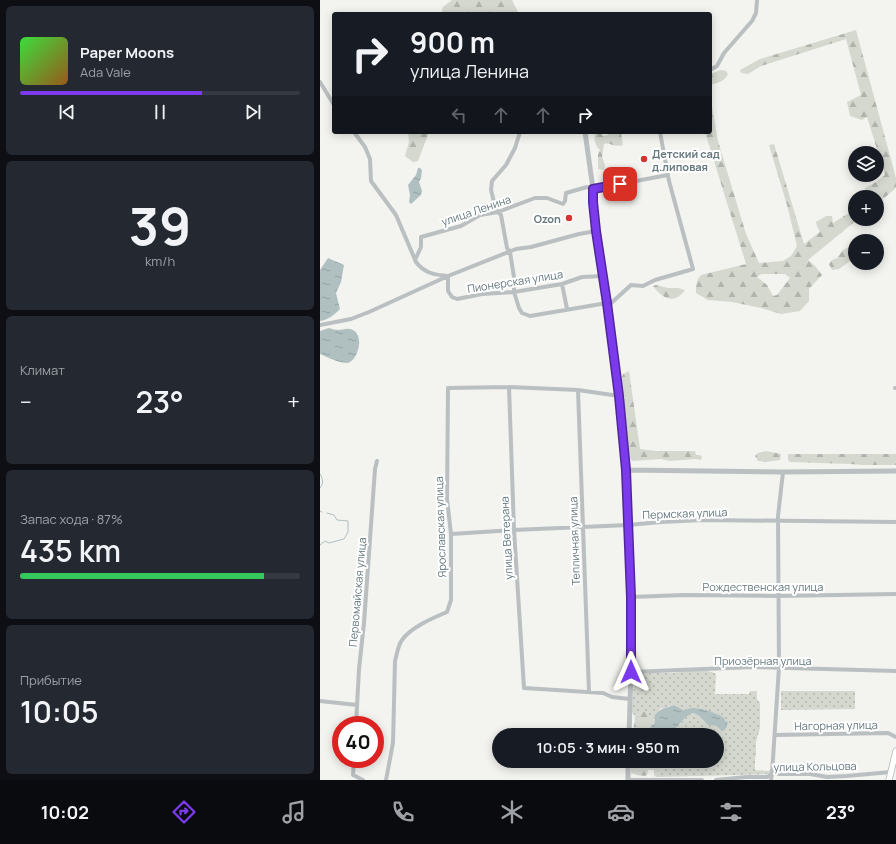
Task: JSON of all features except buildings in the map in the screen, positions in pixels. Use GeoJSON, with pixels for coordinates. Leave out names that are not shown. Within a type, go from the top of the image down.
{"type":"FeatureCollection","features":[{"type":"Feature","properties":{"kind":"main road"},"geometry":{"type":"LineString","coordinates":[[889,780],[896,751]]}},
{"type":"Feature","properties":{"kind":"street"},"geometry":{"type":"LineString","coordinates":[[712,69],[717,66],[724,53],[752,21],[756,13],[757,1]]}},
{"type":"Feature","properties":{"kind":"street"},"geometry":{"type":"LineString","coordinates":[[320,82],[332,102]]}},
{"type":"Feature","properties":{"kind":"street"},"geometry":{"type":"LineString","coordinates":[[355,134],[365,147],[370,159],[371,182],[396,215],[415,260],[421,268],[428,272],[448,276]]}},
{"type":"Feature","properties":{"kind":"street"},"geometry":{"type":"LineString","coordinates":[[519,134],[515,148],[506,164],[492,180],[491,190],[496,210],[501,215],[507,248],[510,252],[514,277],[514,292],[522,313],[530,316],[567,309],[607,305],[631,284],[643,286],[654,280],[693,268],[668,180],[660,134]]}},
{"type":"Feature","properties":{"kind":"street"},"geometry":{"type":"LineString","coordinates":[[585,134],[593,189],[596,231],[619,396],[626,470],[631,597],[629,728]]}},
{"type":"Feature","properties":{"kind":"street","name":"улица Ленина"},"geometry":{"type":"LineString","coordinates":[[415,260],[420,246],[421,237],[461,226],[480,215],[498,212],[536,198],[548,198],[563,204],[566,193],[587,187],[593,189],[668,175]]}},
{"type":"Feature","properties":{"kind":"street"},"geometry":{"type":"LineString","coordinates":[[320,325],[351,319],[448,276],[516,249],[596,231]]}},
{"type":"Feature","properties":{"kind":"street","name":"Пионерская улица"},"geometry":{"type":"LineString","coordinates":[[448,276],[448,291],[452,297],[457,299],[482,294],[514,292],[562,284],[582,277],[603,276]]}},
{"type":"Feature","properties":{"kind":"street"},"geometry":{"type":"LineString","coordinates":[[562,284],[567,309]]}},
{"type":"Feature","properties":{"kind":"street"},"geometry":{"type":"LineString","coordinates":[[509,387],[578,390],[619,396]]}},
{"type":"Feature","properties":{"kind":"street","name":"Ярославская улица"},"geometry":{"type":"LineString","coordinates":[[386,780],[393,743],[396,661],[398,650],[402,640],[415,628],[447,612],[451,600],[451,534],[447,499],[448,388],[509,387]]}},
{"type":"Feature","properties":{"kind":"street","name":"улица Ветерана"},"geometry":{"type":"LineString","coordinates":[[509,387],[514,530],[524,688],[589,692]]}},
{"type":"Feature","properties":{"kind":"street","name":"Тепличная улица"},"geometry":{"type":"LineString","coordinates":[[578,390],[589,692]]}},
{"type":"Feature","properties":{"kind":"street","name":"Первомайская улица"},"geometry":{"type":"LineString","coordinates":[[356,716],[375,469],[377,461]]}},
{"type":"Feature","properties":{"kind":"street"},"geometry":{"type":"LineString","coordinates":[[626,470],[783,472],[896,471]]}},
{"type":"Feature","properties":{"kind":"street"},"geometry":{"type":"LineString","coordinates":[[770,780],[772,774],[779,668],[778,520],[783,472]]}},
{"type":"Feature","properties":{"kind":"street","name":"Пермская улица"},"geometry":{"type":"LineString","coordinates":[[451,534],[702,520],[896,522]]}},
{"type":"Feature","properties":{"kind":"street","name":"Рождественская улица"},"geometry":{"type":"LineString","coordinates":[[631,597],[684,595],[778,596],[896,594]]}},
{"type":"Feature","properties":{"kind":"street","name":"Приозёрная улица"},"geometry":{"type":"LineString","coordinates":[[631,672],[779,668],[896,671]]}},
{"type":"Feature","properties":{"kind":"street"},"geometry":{"type":"LineString","coordinates":[[589,692],[603,693],[612,697],[630,699]]}},
{"type":"Feature","properties":{"kind":"street"},"geometry":{"type":"LineString","coordinates":[[320,701],[357,705]]}},
{"type":"Feature","properties":{"kind":"street","name":"Нагорная улица"},"geometry":{"type":"LineString","coordinates":[[775,735],[888,733],[896,737]]}},
{"type":"Feature","properties":{"kind":"street"},"geometry":{"type":"LineString","coordinates":[[353,768],[353,775],[363,780]]}},
{"type":"Feature","properties":{"kind":"street"},"geometry":{"type":"LineString","coordinates":[[628,768],[628,780],[702,780]]}},
{"type":"Feature","properties":{"kind":"street","name":"улица Кольцова"},"geometry":{"type":"LineString","coordinates":[[716,780],[746,777],[768,777],[772,774],[810,774],[827,777],[891,772]]}},
{"type":"Feature","properties":{"kind":"green space"},"geometry":{"type":"Polygon","coordinates":[[[452,0],[512,0],[518,12],[442,12],[443,7],[452,0]]]}},
{"type":"Feature","properties":{"kind":"green space"},"geometry":{"type":"Polygon","coordinates":[[[856,30],[896,178],[896,188],[884,198],[884,190],[865,190],[865,188],[876,182],[884,182],[884,146],[876,146],[867,117],[862,120],[850,116],[847,102],[861,95],[846,39],[761,66],[748,74],[741,73],[740,70],[760,59],[856,30]]]}},
{"type":"Feature","properties":{"kind":"green space"},"geometry":{"type":"Polygon","coordinates":[[[721,70],[726,71],[728,74],[720,82],[712,84],[712,73],[721,70]]]}},
{"type":"Feature","properties":{"kind":"green space"},"geometry":{"type":"Polygon","coordinates":[[[712,107],[718,141],[746,234],[759,263],[783,261],[791,256],[797,246],[787,205],[769,145],[774,144],[804,244],[820,232],[816,222],[826,216],[832,216],[833,223],[848,213],[848,226],[849,226],[808,260],[822,275],[809,289],[809,301],[800,311],[781,314],[732,302],[708,300],[696,293],[697,281],[701,275],[746,264],[706,134],[712,134],[712,107]],[[761,274],[757,277],[767,285],[773,296],[777,295],[790,278],[785,274],[761,274]]]}},
{"type":"Feature","properties":{"kind":"green space"},"geometry":{"type":"Polygon","coordinates":[[[408,134],[428,134],[418,161],[413,162],[405,156],[409,142],[408,134]]]}},
{"type":"Feature","properties":{"kind":"green space"},"geometry":{"type":"Polygon","coordinates":[[[596,134],[601,134],[603,136],[608,134],[621,134],[623,145],[617,146],[604,144],[602,157],[605,165],[604,170],[598,169],[598,154],[600,150],[595,142],[596,134]]]}},
{"type":"Feature","properties":{"kind":"green space"},"geometry":{"type":"Polygon","coordinates":[[[848,248],[848,262],[839,269],[832,270],[829,264],[832,260],[837,258],[843,250],[848,248]]]}},
{"type":"Feature","properties":{"kind":"green space"},"geometry":{"type":"Polygon","coordinates":[[[656,285],[685,290],[677,298],[673,299],[665,297],[657,291],[653,286],[656,285]]]}},
{"type":"Feature","properties":{"kind":"green space"},"geometry":{"type":"Polygon","coordinates":[[[629,371],[640,449],[656,451],[695,451],[696,455],[700,455],[702,457],[701,460],[670,461],[661,459],[632,461],[630,458],[623,400],[625,398],[621,391],[621,379],[623,374],[629,371]]]}},
{"type":"Feature","properties":{"kind":"green space"},"geometry":{"type":"Polygon","coordinates":[[[766,451],[781,454],[780,460],[765,462],[758,461],[755,456],[758,453],[766,451]]]}},
{"type":"Feature","properties":{"kind":"green space"},"geometry":{"type":"Polygon","coordinates":[[[788,454],[896,454],[896,465],[790,462],[788,460],[788,454]]]}},
{"type":"Feature","properties":{"kind":"green space"},"geometry":{"type":"Polygon","coordinates":[[[687,671],[713,672],[716,674],[715,694],[749,694],[750,691],[757,691],[757,699],[760,703],[760,728],[756,742],[755,770],[769,771],[771,769],[771,774],[656,777],[654,775],[664,768],[724,768],[724,728],[677,728],[685,718],[692,713],[699,716],[708,725],[717,726],[724,721],[724,718],[718,714],[700,708],[682,710],[674,705],[660,709],[655,720],[652,715],[648,719],[644,711],[635,716],[632,712],[634,677],[640,673],[673,673],[687,671]]]}},
{"type":"Feature","properties":{"kind":"green space"},"geometry":{"type":"Polygon","coordinates":[[[781,691],[855,691],[855,709],[781,710],[781,691]]]}},
{"type":"Feature","properties":{"kind":"green space"},"geometry":{"type":"Polygon","coordinates":[[[644,711],[648,714],[648,718],[652,715],[655,720],[651,728],[634,728],[635,716],[644,711]]]}},
{"type":"Feature","properties":{"kind":"green space"},"geometry":{"type":"Polygon","coordinates":[[[631,768],[664,768],[661,772],[654,775],[654,770],[648,770],[647,775],[643,776],[631,773],[631,768]]]}},
{"type":"Feature","properties":{"kind":"water"},"geometry":{"type":"Polygon","coordinates":[[[418,168],[422,170],[419,182],[422,191],[421,195],[411,204],[409,202],[410,195],[408,185],[416,175],[418,168]]]}},
{"type":"Feature","properties":{"kind":"water"},"geometry":{"type":"Polygon","coordinates":[[[328,258],[344,265],[341,282],[336,293],[340,309],[326,320],[320,321],[320,270],[328,258]]]}},
{"type":"Feature","properties":{"kind":"water"},"geometry":{"type":"Polygon","coordinates":[[[329,328],[337,330],[350,329],[358,336],[359,348],[351,362],[340,362],[320,354],[320,331],[329,328]]]}},
{"type":"Feature","properties":{"kind":"water"},"geometry":{"type":"Polygon","coordinates":[[[674,705],[683,710],[700,708],[718,714],[728,722],[724,730],[724,728],[708,725],[699,716],[692,713],[676,728],[650,728],[654,724],[655,715],[661,709],[674,705]]]}},
{"type":"Feature","properties":{"kind":"waterway"},"geometry":{"type":"LineString","coordinates":[[320,474],[323,481],[320,488]]}},
{"type":"Feature","properties":{"kind":"waterway"},"geometry":{"type":"LineString","coordinates":[[320,545],[325,541],[329,543],[344,539],[348,532],[348,521],[337,520],[334,515],[327,513]]}},
{"type":"Feature","properties":{"kind":"place","name":"Детский сад д.липовая"},"geometry":{"type":"Point","coordinates":[644,159]}},
{"type":"Feature","properties":{"kind":"place","name":"Ozon"},"geometry":{"type":"Point","coordinates":[569,218]}},
{"type":"Feature","properties":{"kind":"route"},"geometry":{"type":"LineString","coordinates":[[620,184],[593,189],[593,202],[619,396],[626,470],[631,597],[631,672]]}}]}
